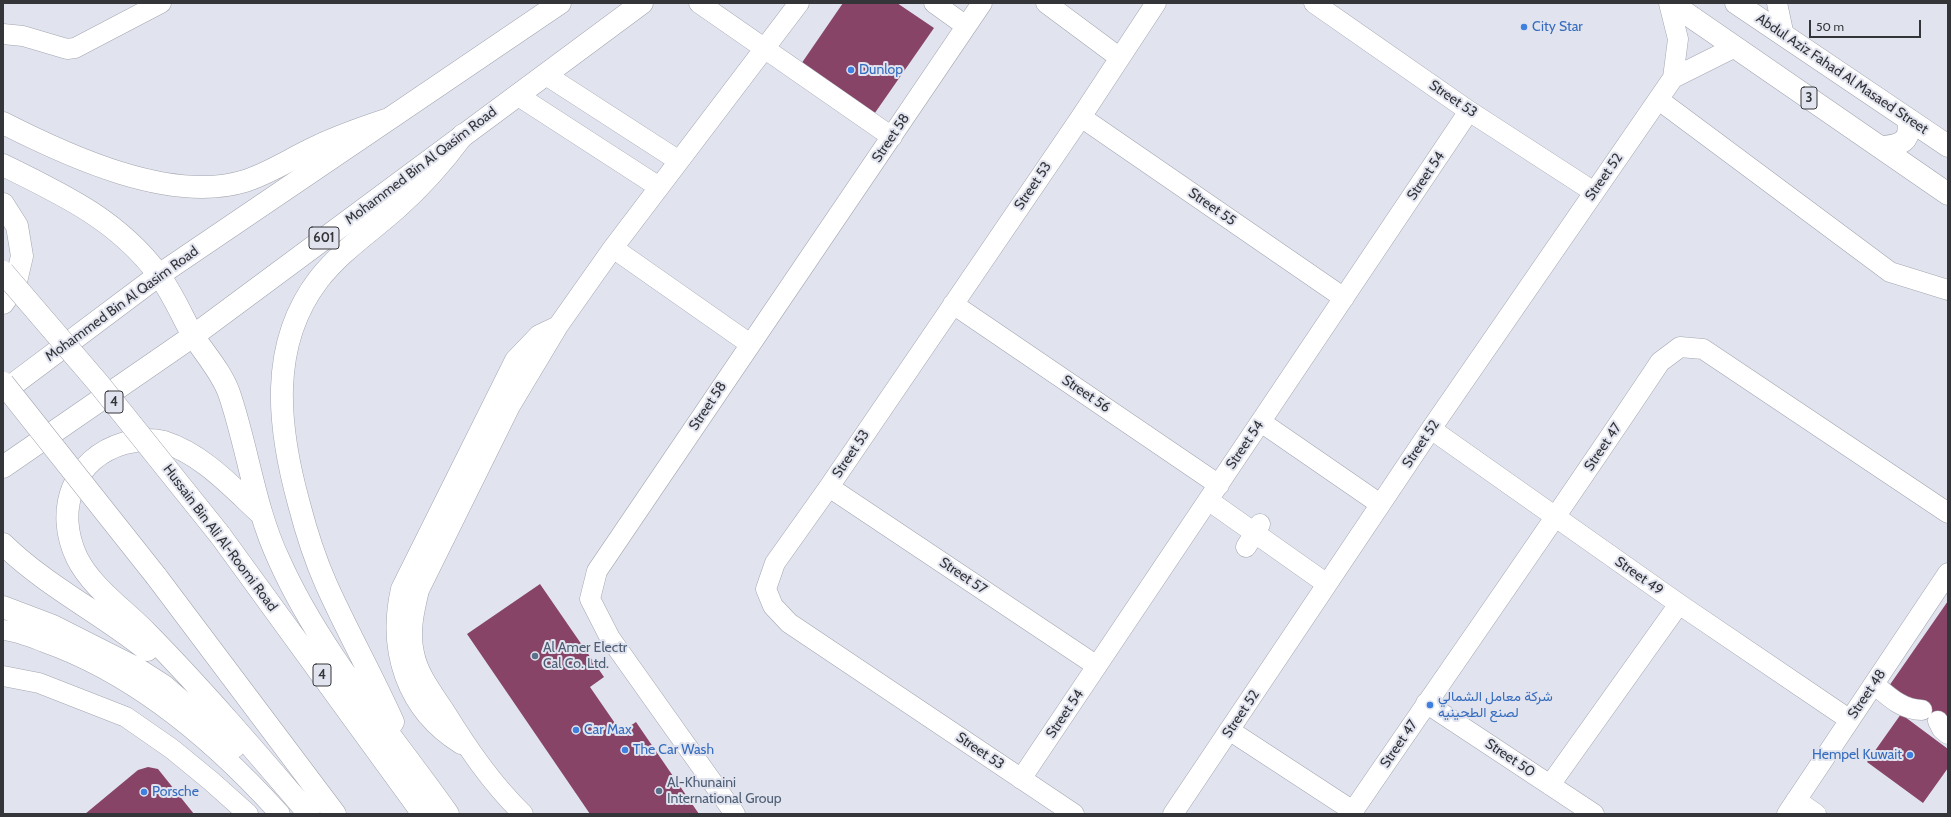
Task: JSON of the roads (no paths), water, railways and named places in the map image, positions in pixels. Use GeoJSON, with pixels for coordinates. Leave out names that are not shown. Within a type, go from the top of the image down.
{"type":"FeatureCollection","features":[{"type":"Feature","properties":{"kind":"main road","name":"Mohammed Bin Al Qasim Road"},"geometry":{"type":"LineString","coordinates":[[3,392],[159,275],[560,3]]}},
{"type":"Feature","properties":{"kind":"main road","name":"Mohammed Bin Al Qasim Road"},"geometry":{"type":"LineString","coordinates":[[3,467],[193,336],[642,3]]}},
{"type":"Feature","properties":{"kind":"main road","name":"3"},"geometry":{"type":"LineString","coordinates":[[1670,3],[1948,194]]}},
{"type":"Feature","properties":{"kind":"main road","name":"Abdul Aziz Fahad Al Masaed Street"},"geometry":{"type":"LineString","coordinates":[[1736,3],[1948,146]]}},
{"type":"Feature","properties":{"kind":"main road"},"geometry":{"type":"LineString","coordinates":[[1880,147],[1895,146],[1902,143],[1908,136],[1910,128],[1908,119]]}},
{"type":"Feature","properties":{"kind":"main road"},"geometry":{"type":"LineString","coordinates":[[3,123],[54,147],[122,172],[184,187],[204,188],[244,181],[264,174],[315,147],[350,132],[386,120]]}},
{"type":"Feature","properties":{"kind":"main road"},"geometry":{"type":"LineString","coordinates":[[407,756],[382,698],[326,583],[303,521],[287,456],[282,420],[281,384],[291,332],[297,315],[318,281],[345,251],[414,192],[432,174],[463,135]]}},
{"type":"Feature","properties":{"kind":"main road"},"geometry":{"type":"LineString","coordinates":[[3,165],[75,201],[110,224],[140,253],[159,275],[193,336],[228,390],[240,427],[260,513],[278,560],[304,610],[336,662],[407,756],[448,814]]}},
{"type":"Feature","properties":{"kind":"main road"},"geometry":{"type":"LineString","coordinates":[[3,204],[17,226],[22,256],[15,286],[3,302]]}},
{"type":"Feature","properties":{"kind":"main road","name":"Hussain Bin Ali Al-Roomi Road"},"geometry":{"type":"LineString","coordinates":[[3,272],[99,384],[220,535],[423,814]]}},
{"type":"Feature","properties":{"kind":"main road"},"geometry":{"type":"LineString","coordinates":[[3,383],[156,576],[335,814]]}},
{"type":"Feature","properties":{"kind":"main road"},"geometry":{"type":"LineString","coordinates":[[260,513],[210,467],[187,452],[162,442],[136,440],[111,447],[90,462],[74,484],[67,509],[68,535],[78,559],[94,582],[148,634],[241,735],[309,814]]}},
{"type":"Feature","properties":{"kind":"main road"},"geometry":{"type":"LineString","coordinates":[[3,544],[36,573],[136,642],[211,704]]}},
{"type":"Feature","properties":{"kind":"main road"},"geometry":{"type":"LineString","coordinates":[[3,607],[60,630],[136,668],[164,686],[309,814]]}},
{"type":"Feature","properties":{"kind":"street"},"geometry":{"type":"LineString","coordinates":[[3,34],[23,36],[66,49],[75,48],[161,3]]}},
{"type":"Feature","properties":{"kind":"street"},"geometry":{"type":"LineString","coordinates":[[699,3],[766,48],[892,137]]}},
{"type":"Feature","properties":{"kind":"street"},"geometry":{"type":"LineString","coordinates":[[523,814],[492,781],[468,748],[419,669],[414,654],[412,638],[415,607],[419,590],[510,406],[558,326],[613,248],[799,3]]}},
{"type":"Feature","properties":{"kind":"street"},"geometry":{"type":"LineString","coordinates":[[934,3],[966,26]]}},
{"type":"Feature","properties":{"kind":"street","name":"Street 58"},"geometry":{"type":"LineString","coordinates":[[730,812],[610,638],[590,599],[597,571],[982,3]]}},
{"type":"Feature","properties":{"kind":"street"},"geometry":{"type":"LineString","coordinates":[[1046,3],[1120,58]]}},
{"type":"Feature","properties":{"kind":"street","name":"Street 53"},"geometry":{"type":"LineString","coordinates":[[1074,814],[788,623],[773,606],[766,589],[775,563],[829,487],[952,304],[1081,117],[1156,3]]}},
{"type":"Feature","properties":{"kind":"street","name":"Street 53"},"geometry":{"type":"LineString","coordinates":[[1314,3],[1469,111],[1594,192]]}},
{"type":"Feature","properties":{"kind":"street","name":"Street 52"},"geometry":{"type":"LineString","coordinates":[[1173,814],[1431,428],[1673,78],[1678,39],[1670,3]]}},
{"type":"Feature","properties":{"kind":"street"},"geometry":{"type":"LineString","coordinates":[[1777,3],[1784,36]]}},
{"type":"Feature","properties":{"kind":"street"},"geometry":{"type":"LineString","coordinates":[[1673,78],[1735,47]]}},
{"type":"Feature","properties":{"kind":"street"},"geometry":{"type":"LineString","coordinates":[[546,74],[679,161]]}},
{"type":"Feature","properties":{"kind":"street"},"geometry":{"type":"LineString","coordinates":[[517,95],[659,188]]}},
{"type":"Feature","properties":{"kind":"street"},"geometry":{"type":"LineString","coordinates":[[1659,100],[1890,272],[1948,290]]}},
{"type":"Feature","properties":{"kind":"street","name":"Street 54"},"geometry":{"type":"LineString","coordinates":[[1021,779],[1469,111]]}},
{"type":"Feature","properties":{"kind":"street","name":"Street 55"},"geometry":{"type":"LineString","coordinates":[[1081,117],[1344,298]]}},
{"type":"Feature","properties":{"kind":"street"},"geometry":{"type":"LineString","coordinates":[[613,248],[750,344]]}},
{"type":"Feature","properties":{"kind":"street","name":"Street 56"},"geometry":{"type":"LineString","coordinates":[[952,304],[1214,492],[1254,538],[1327,584]]}},
{"type":"Feature","properties":{"kind":"street","name":"Street 47"},"geometry":{"type":"LineString","coordinates":[[1352,813],[1426,703],[1556,518],[1660,362],[1680,348],[1703,349],[1948,513]]}},
{"type":"Feature","properties":{"kind":"street"},"geometry":{"type":"LineString","coordinates":[[1261,422],[1380,504]]}},
{"type":"Feature","properties":{"kind":"street","name":"Street 49"},"geometry":{"type":"LineString","coordinates":[[1431,428],[1679,604],[1850,720]]}},
{"type":"Feature","properties":{"kind":"street","name":"Street 57"},"geometry":{"type":"LineString","coordinates":[[829,487],[1096,666]]}},
{"type":"Feature","properties":{"kind":"street","name":"Street 48"},"geometry":{"type":"LineString","coordinates":[[1792,807],[1948,573]]}},
{"type":"Feature","properties":{"kind":"street"},"geometry":{"type":"LineString","coordinates":[[1550,785],[1679,604]]}},
{"type":"Feature","properties":{"kind":"street"},"geometry":{"type":"LineString","coordinates":[[3,630],[30,637],[75,654],[134,688],[170,713],[204,741],[267,810]]}},
{"type":"Feature","properties":{"kind":"street"},"geometry":{"type":"LineString","coordinates":[[3,676],[39,683],[126,717],[172,750],[211,781],[248,814]]}},
{"type":"Feature","properties":{"kind":"street"},"geometry":{"type":"LineString","coordinates":[[1874,684],[1893,700],[1936,722]]}},
{"type":"Feature","properties":{"kind":"street","name":"Street 50"},"geometry":{"type":"LineString","coordinates":[[1426,703],[1594,814]]}},
{"type":"Feature","properties":{"kind":"street"},"geometry":{"type":"LineString","coordinates":[[1229,730],[1352,813]]}},
{"type":"Feature","properties":{"kind":"street"},"geometry":{"type":"LineString","coordinates":[[1792,807],[1816,814]]}},
{"type":"Feature","properties":{"kind":"place","name":"City Star"},"geometry":{"type":"Point","coordinates":[1524,27]}},
{"type":"Feature","properties":{"kind":"place","name":"Dunlop"},"geometry":{"type":"Point","coordinates":[851,70]}},
{"type":"Feature","properties":{"kind":"place","name":"Al Amer Electr Cal Co. Ltd."},"geometry":{"type":"Point","coordinates":[535,656]}},
{"type":"Feature","properties":{"kind":"place","name":"شركة معامل الشمالي لصنع الطحينيه"},"geometry":{"type":"Point","coordinates":[1430,705]}},
{"type":"Feature","properties":{"kind":"place","name":"Car Max"},"geometry":{"type":"Point","coordinates":[576,730]}},
{"type":"Feature","properties":{"kind":"place","name":"The Car Wash"},"geometry":{"type":"Point","coordinates":[625,750]}},
{"type":"Feature","properties":{"kind":"place","name":"Hempel Kuwait"},"geometry":{"type":"Point","coordinates":[1910,755]}},
{"type":"Feature","properties":{"kind":"place","name":"Al-Khunaini International Group"},"geometry":{"type":"Point","coordinates":[659,791]}},
{"type":"Feature","properties":{"kind":"place","name":"Porsche"},"geometry":{"type":"Point","coordinates":[144,792]}}]}
